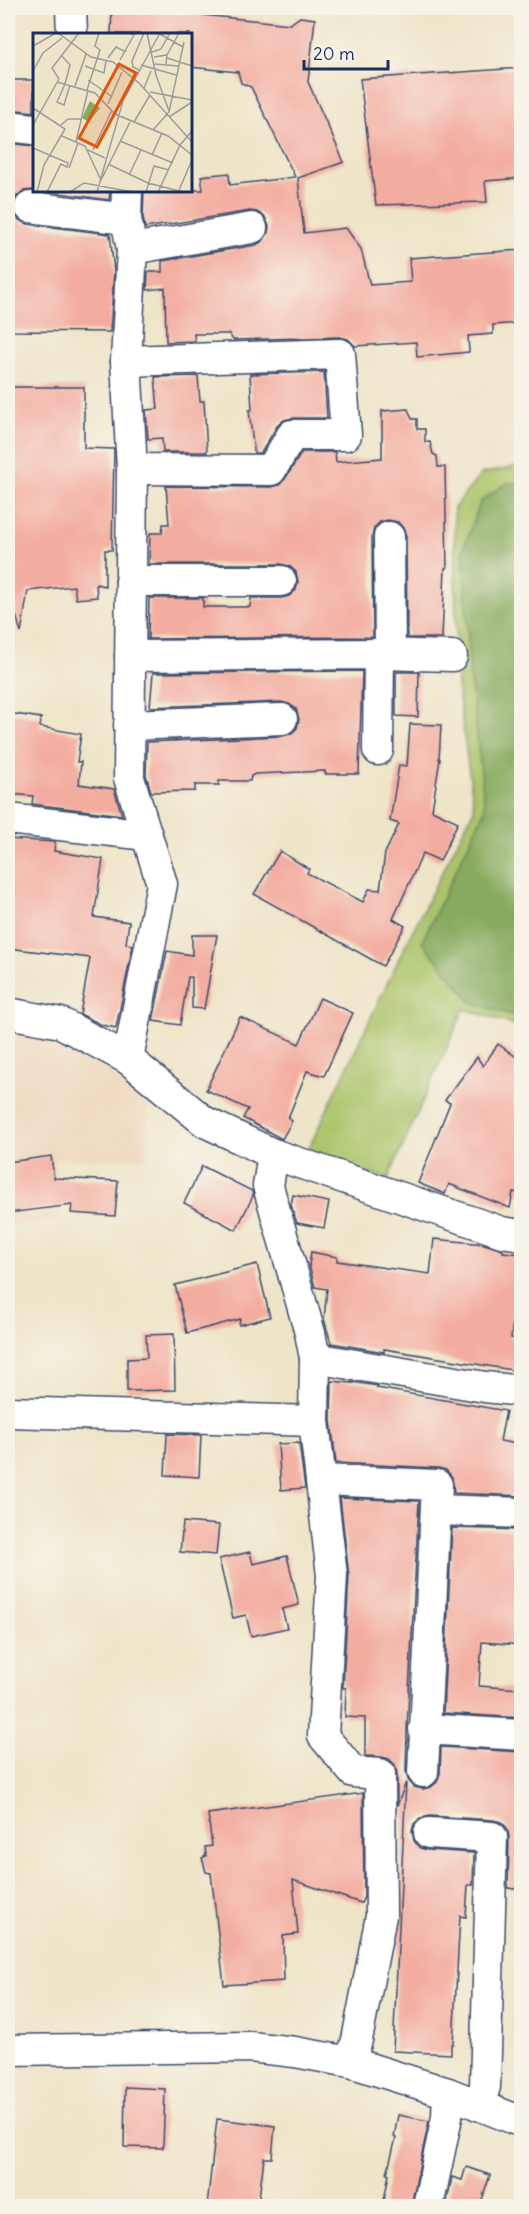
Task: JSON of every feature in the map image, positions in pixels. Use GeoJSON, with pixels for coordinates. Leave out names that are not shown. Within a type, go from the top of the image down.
{"type":"FeatureCollection","features":[{"type":"Feature","properties":{"kind":"street"},"geometry":{"type":"LineString","coordinates":[[71,8],[72,33]]}},
{"type":"Feature","properties":{"kind":"street"},"geometry":{"type":"LineString","coordinates":[[8,126],[33,129]]}},
{"type":"Feature","properties":{"kind":"street"},"geometry":{"type":"LineString","coordinates":[[30,207],[127,205],[132,249],[126,362],[132,469],[129,778],[162,884],[128,1059]]}},
{"type":"Feature","properties":{"kind":"street"},"geometry":{"type":"LineString","coordinates":[[132,249],[252,228]]}},
{"type":"Feature","properties":{"kind":"street"},"geometry":{"type":"LineString","coordinates":[[126,362],[340,354],[346,435],[292,435],[271,470],[132,469]]}},
{"type":"Feature","properties":{"kind":"street"},"geometry":{"type":"LineString","coordinates":[[378,750],[385,654],[389,537]]}},
{"type":"Feature","properties":{"kind":"street"},"geometry":{"type":"LineString","coordinates":[[130,581],[281,581]]}},
{"type":"Feature","properties":{"kind":"street"},"geometry":{"type":"LineString","coordinates":[[130,656],[385,654],[452,656]]}},
{"type":"Feature","properties":{"kind":"street"},"geometry":{"type":"LineString","coordinates":[[129,725],[282,719]]}},
{"type":"Feature","properties":{"kind":"street"},"geometry":{"type":"LineString","coordinates":[[8,819],[147,835]]}},
{"type":"Feature","properties":{"kind":"street"},"geometry":{"type":"LineString","coordinates":[[8,1013],[61,1023],[128,1059],[205,1122],[273,1154],[502,1232],[522,1235]]}},
{"type":"Feature","properties":{"kind":"street"},"geometry":{"type":"LineString","coordinates":[[273,1154],[268,1186],[315,1358],[314,1421],[332,1575],[324,1736],[353,1772],[380,1774],[381,1916],[357,2040],[350,2062]]}},
{"type":"Feature","properties":{"kind":"street"},"geometry":{"type":"LineString","coordinates":[[315,1358],[485,1387],[522,1391]]}},
{"type":"Feature","properties":{"kind":"street"},"geometry":{"type":"LineString","coordinates":[[8,1412],[314,1421]]}},
{"type":"Feature","properties":{"kind":"street"},"geometry":{"type":"LineString","coordinates":[[321,1480],[437,1485],[423,1772]]}},
{"type":"Feature","properties":{"kind":"street"},"geometry":{"type":"LineString","coordinates":[[436,1510],[522,1513]]}},
{"type":"Feature","properties":{"kind":"street"},"geometry":{"type":"LineString","coordinates":[[424,1730],[522,1736]]}},
{"type":"Feature","properties":{"kind":"street"},"geometry":{"type":"LineString","coordinates":[[429,1833],[492,1837],[485,2087],[478,2105]]}},
{"type":"Feature","properties":{"kind":"street"},"geometry":{"type":"LineString","coordinates":[[8,2050],[250,2047],[295,2052],[350,2062],[448,2093],[522,2122]]}},
{"type":"Feature","properties":{"kind":"street"},"geometry":{"type":"LineString","coordinates":[[428,2206],[447,2117],[448,2093]]}},
{"type":"Feature","properties":{"kind":"shaded area"},"geometry":{"type":"Polygon","coordinates":[[[8,1026],[50,1036],[98,1061],[149,1105],[146,1158],[55,1159],[62,1220],[8,1226],[8,1026]]]}},
{"type":"Feature","properties":{"kind":"green space"},"geometry":{"type":"Polygon","coordinates":[[[521,466],[521,1027],[464,1009],[388,1179],[305,1156],[404,948],[474,809],[457,684],[454,508],[481,474],[521,466]]]}},
{"type":"Feature","properties":{"kind":"green space"},"geometry":{"type":"Polygon","coordinates":[[[507,483],[522,483],[521,1018],[473,1003],[422,942],[485,809],[470,676],[463,550],[481,501],[507,483]]]}},
{"type":"Feature","properties":{"kind":"building"},"geometry":{"type":"Polygon","coordinates":[[[112,8],[144,8],[290,24],[300,17],[315,19],[308,82],[344,162],[298,178],[304,233],[346,228],[361,249],[370,285],[411,282],[409,258],[522,250],[522,323],[493,325],[493,334],[468,336],[469,352],[417,357],[416,342],[355,346],[348,339],[339,337],[233,340],[229,334],[194,334],[195,341],[166,342],[165,288],[147,290],[148,272],[162,272],[162,261],[256,245],[263,241],[269,226],[265,217],[250,211],[145,228],[144,192],[203,190],[201,176],[229,173],[230,185],[295,177],[251,87],[241,83],[238,72],[192,67],[192,33],[111,33],[112,8]]]}},
{"type":"Feature","properties":{"kind":"building"},"geometry":{"type":"Polygon","coordinates":[[[522,68],[522,178],[485,181],[487,202],[376,205],[360,79],[522,68]]]}},
{"type":"Feature","properties":{"kind":"building"},"geometry":{"type":"Polygon","coordinates":[[[8,80],[33,80],[33,112],[8,109],[8,80]]]}},
{"type":"Feature","properties":{"kind":"building"},"geometry":{"type":"Polygon","coordinates":[[[8,143],[33,146],[33,190],[23,191],[16,197],[13,204],[14,213],[19,220],[28,224],[110,234],[114,272],[110,332],[8,331],[8,229],[13,186],[8,185],[8,143]]]}},
{"type":"Feature","properties":{"kind":"building"},"geometry":{"type":"Polygon","coordinates":[[[51,192],[110,192],[109,200],[51,192]]]}},
{"type":"Feature","properties":{"kind":"building"},"geometry":{"type":"Polygon","coordinates":[[[324,372],[327,418],[284,420],[277,426],[261,453],[254,453],[249,410],[252,410],[250,374],[324,372]]]}},
{"type":"Feature","properties":{"kind":"building"},"geometry":{"type":"Polygon","coordinates":[[[198,376],[200,401],[204,401],[207,452],[163,452],[162,438],[148,439],[146,410],[158,409],[155,377],[198,376]]]}},
{"type":"Feature","properties":{"kind":"building"},"geometry":{"type":"Polygon","coordinates":[[[8,387],[84,387],[84,448],[114,449],[112,550],[105,550],[105,586],[96,584],[97,597],[76,599],[74,586],[28,591],[21,633],[10,593],[8,593],[8,387]]]}},
{"type":"Feature","properties":{"kind":"building"},"geometry":{"type":"Polygon","coordinates":[[[408,409],[412,419],[417,419],[417,429],[425,429],[425,442],[430,442],[433,454],[437,456],[438,467],[445,467],[447,568],[445,568],[442,638],[407,638],[406,536],[398,522],[388,520],[380,522],[374,528],[372,537],[373,637],[148,639],[149,598],[203,598],[203,607],[250,607],[251,598],[289,596],[296,590],[298,582],[296,572],[289,566],[281,564],[149,564],[150,533],[162,533],[163,524],[169,524],[166,486],[271,487],[279,485],[302,452],[335,452],[336,462],[382,458],[382,411],[408,409]]]}},
{"type":"Feature","properties":{"kind":"building"},"geometry":{"type":"Polygon","coordinates":[[[362,671],[359,774],[325,774],[325,771],[255,774],[251,776],[250,781],[219,781],[219,785],[195,785],[195,791],[151,792],[146,775],[147,742],[283,736],[292,733],[297,728],[299,719],[296,709],[281,702],[150,707],[153,673],[362,671]]]}},
{"type":"Feature","properties":{"kind":"building"},"geometry":{"type":"Polygon","coordinates":[[[396,672],[419,672],[418,717],[396,716],[396,672]]]}},
{"type":"Feature","properties":{"kind":"building"},"geometry":{"type":"Polygon","coordinates":[[[8,713],[41,718],[40,727],[81,734],[77,762],[81,762],[79,784],[114,789],[122,815],[32,804],[33,796],[8,794],[8,713]]]}},
{"type":"Feature","properties":{"kind":"building"},"geometry":{"type":"Polygon","coordinates":[[[410,724],[441,725],[440,759],[432,810],[458,822],[440,861],[423,853],[393,919],[405,926],[383,966],[254,894],[280,851],[309,869],[307,873],[363,902],[369,889],[380,890],[385,853],[399,824],[390,821],[399,765],[407,766],[410,724]]]}},
{"type":"Feature","properties":{"kind":"building"},"geometry":{"type":"Polygon","coordinates":[[[8,839],[55,842],[54,851],[103,859],[94,917],[129,922],[126,944],[133,945],[116,1028],[102,1025],[80,1014],[90,958],[8,948],[8,839]]]}},
{"type":"Feature","properties":{"kind":"building"},"geometry":{"type":"Polygon","coordinates":[[[192,935],[217,935],[204,1009],[192,1008],[192,977],[188,977],[180,1025],[153,1021],[167,951],[192,955],[192,935]]]}},
{"type":"Feature","properties":{"kind":"building"},"geometry":{"type":"Polygon","coordinates":[[[320,998],[353,1013],[324,1076],[307,1071],[288,1118],[292,1121],[282,1139],[243,1118],[248,1109],[206,1090],[240,1017],[299,1044],[320,998]]]}},
{"type":"Feature","properties":{"kind":"building"},"geometry":{"type":"Polygon","coordinates":[[[498,1044],[522,1061],[522,1194],[513,1192],[510,1208],[449,1184],[445,1194],[418,1183],[450,1103],[445,1100],[477,1057],[483,1066],[498,1044]]]}},
{"type":"Feature","properties":{"kind":"building"},"geometry":{"type":"Polygon","coordinates":[[[51,1156],[54,1178],[118,1181],[115,1216],[71,1213],[72,1205],[8,1213],[8,1162],[51,1156]]]}},
{"type":"Feature","properties":{"kind":"building"},"geometry":{"type":"Polygon","coordinates":[[[202,1166],[252,1191],[253,1196],[236,1230],[184,1203],[202,1166]]]}},
{"type":"Feature","properties":{"kind":"building"},"geometry":{"type":"Polygon","coordinates":[[[293,1195],[329,1202],[324,1228],[297,1223],[291,1205],[293,1195]]]}},
{"type":"Feature","properties":{"kind":"building"},"geometry":{"type":"Polygon","coordinates":[[[434,1239],[484,1244],[503,1250],[503,1252],[521,1254],[511,1338],[522,1340],[518,1371],[384,1349],[384,1352],[331,1343],[324,1319],[327,1289],[315,1287],[309,1265],[311,1252],[337,1257],[337,1261],[430,1274],[434,1239]]]}},
{"type":"Feature","properties":{"kind":"building"},"geometry":{"type":"Polygon","coordinates":[[[257,1264],[270,1317],[239,1325],[240,1319],[187,1333],[175,1285],[257,1264]]]}},
{"type":"Feature","properties":{"kind":"building"},"geometry":{"type":"Polygon","coordinates":[[[174,1334],[175,1390],[127,1391],[127,1359],[147,1358],[146,1335],[174,1334]]]}},
{"type":"Feature","properties":{"kind":"building"},"geometry":{"type":"Polygon","coordinates":[[[332,1381],[378,1386],[377,1388],[506,1411],[500,1441],[522,1445],[522,1496],[454,1493],[452,1477],[446,1470],[438,1468],[336,1463],[331,1420],[332,1381]]]}},
{"type":"Feature","properties":{"kind":"building"},"geometry":{"type":"Polygon","coordinates":[[[167,1434],[201,1435],[199,1477],[165,1475],[167,1434]]]}},
{"type":"Feature","properties":{"kind":"building"},"geometry":{"type":"Polygon","coordinates":[[[299,1443],[305,1488],[281,1490],[278,1444],[299,1443]]]}},
{"type":"Feature","properties":{"kind":"building"},"geometry":{"type":"Polygon","coordinates":[[[340,1498],[419,1501],[407,1729],[406,1771],[408,1780],[414,1787],[423,1789],[437,1782],[440,1773],[441,1747],[522,1752],[522,1890],[508,1888],[509,1837],[507,1828],[501,1822],[430,1816],[421,1818],[414,1824],[412,1831],[414,1841],[420,1848],[474,1853],[473,1885],[468,1885],[466,1917],[460,1916],[451,2054],[393,2051],[406,1782],[397,1806],[395,1765],[389,1759],[365,1756],[365,1718],[345,1717],[346,1688],[343,1688],[349,1576],[340,1498]]]}},
{"type":"Feature","properties":{"kind":"building"},"geometry":{"type":"Polygon","coordinates":[[[183,1522],[219,1525],[216,1555],[180,1552],[183,1522]]]}},
{"type":"Feature","properties":{"kind":"building"},"geometry":{"type":"Polygon","coordinates":[[[452,1528],[522,1530],[522,1645],[482,1642],[479,1686],[522,1689],[522,1718],[443,1713],[452,1528]]]}},
{"type":"Feature","properties":{"kind":"building"},"geometry":{"type":"Polygon","coordinates":[[[250,1552],[253,1564],[287,1556],[299,1605],[282,1609],[287,1628],[251,1636],[246,1615],[233,1618],[219,1559],[250,1552]]]}},
{"type":"Feature","properties":{"kind":"building"},"geometry":{"type":"Polygon","coordinates":[[[363,1793],[364,1897],[361,1903],[293,1880],[298,1934],[283,1936],[284,1981],[224,1985],[211,1873],[206,1872],[202,1858],[206,1856],[205,1847],[212,1846],[208,1814],[363,1793]]]}},
{"type":"Feature","properties":{"kind":"building"},"geometry":{"type":"Polygon","coordinates":[[[125,2087],[165,2089],[163,2148],[124,2147],[125,2087]]]}},
{"type":"Feature","properties":{"kind":"building"},"geometry":{"type":"Polygon","coordinates":[[[398,2115],[429,2121],[411,2206],[383,2206],[389,2174],[387,2173],[396,2138],[394,2137],[398,2115]]]}},
{"type":"Feature","properties":{"kind":"building"},"geometry":{"type":"Polygon","coordinates":[[[217,2119],[275,2126],[272,2158],[264,2158],[258,2206],[207,2206],[217,2119]]]}},
{"type":"Feature","properties":{"kind":"building"},"geometry":{"type":"Polygon","coordinates":[[[466,2167],[490,2175],[480,2206],[446,2206],[452,2177],[462,2180],[466,2167]]]}}]}
